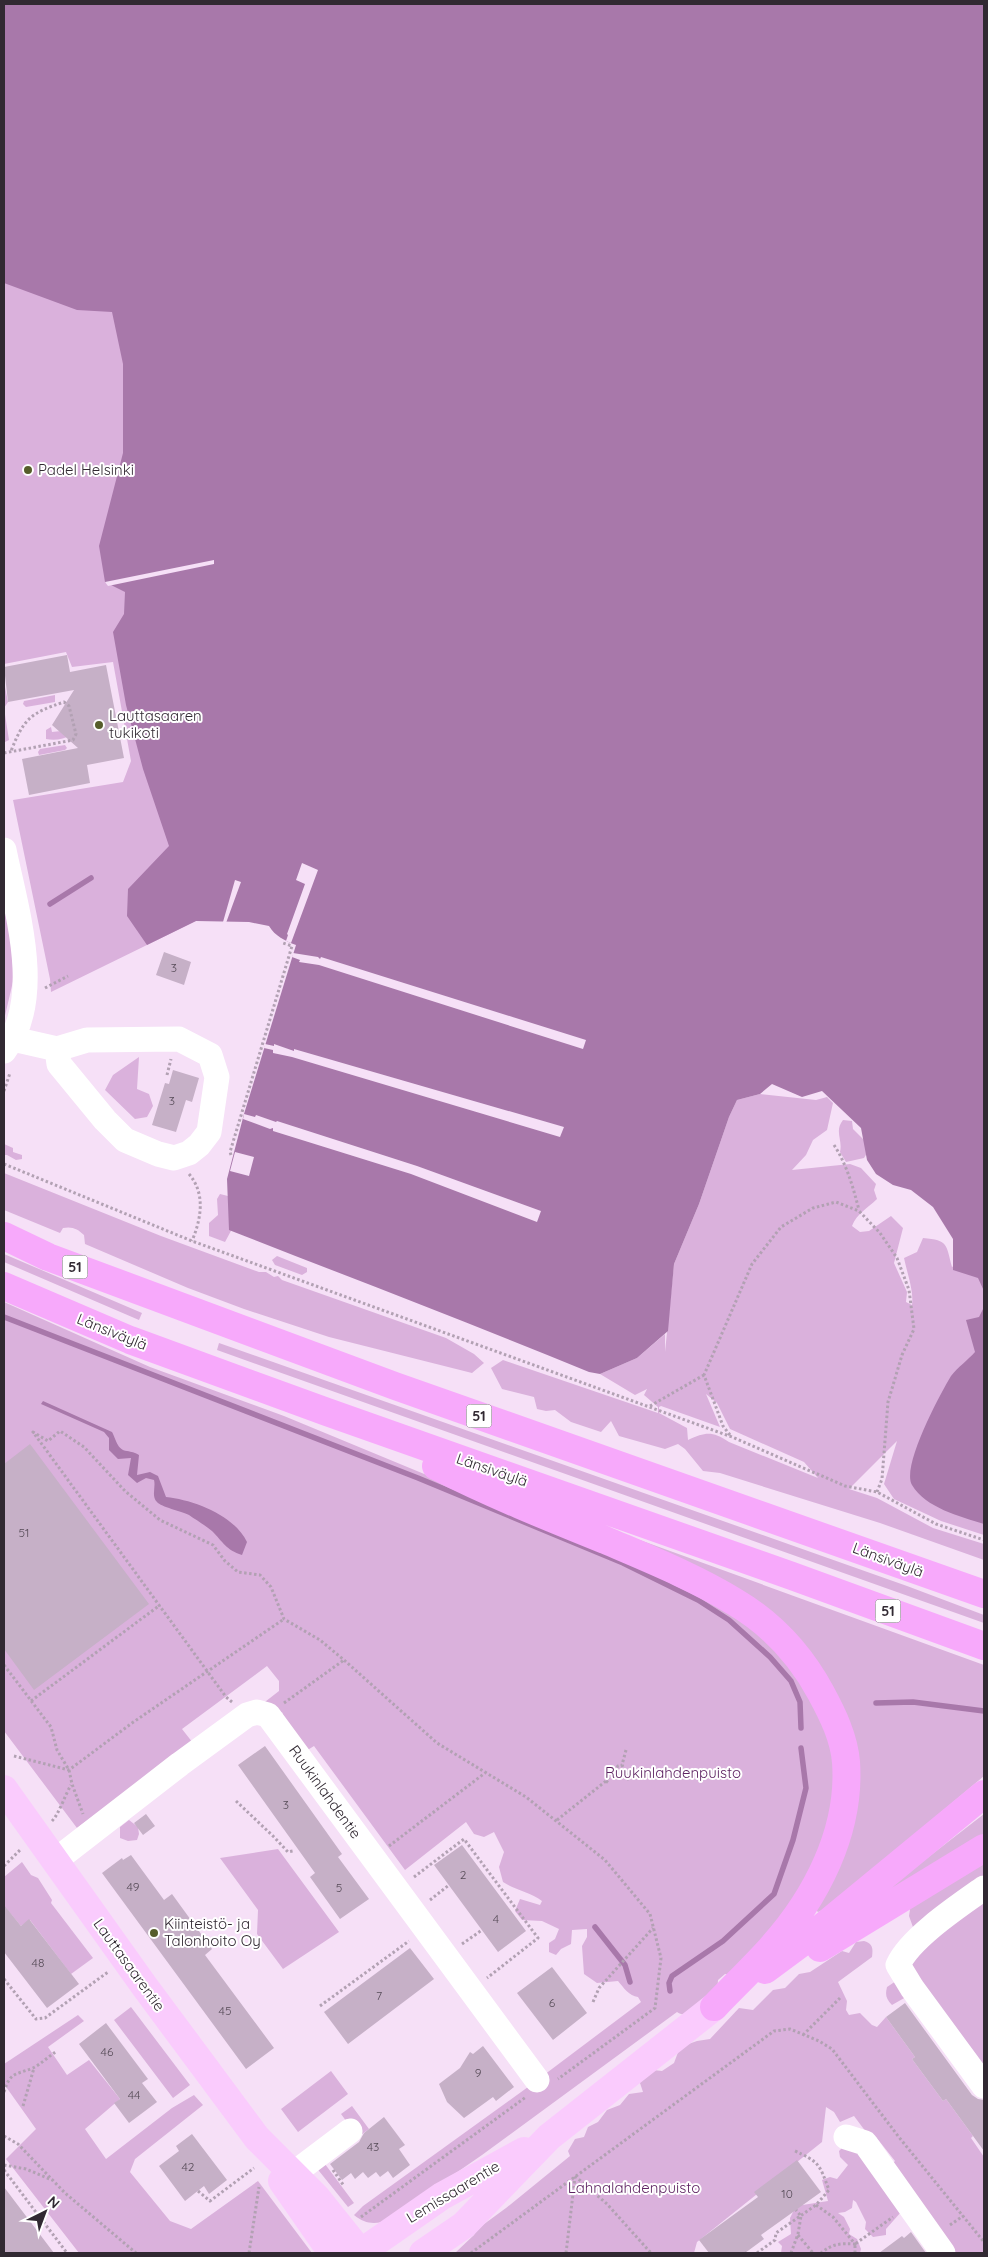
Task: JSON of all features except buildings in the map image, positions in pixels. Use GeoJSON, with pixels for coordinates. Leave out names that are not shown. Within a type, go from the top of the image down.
{"type":"FeatureCollection","features":[{"type":"Feature","properties":{"kind":"highway","name":"Länsiväylä"},"geometry":{"type":"LineString","coordinates":[[4,1236],[48,1257],[386,1383],[984,1594]]}},
{"type":"Feature","properties":{"kind":"highway","name":"Länsiväylä"},"geometry":{"type":"LineString","coordinates":[[4,1286],[130,1340],[327,1412],[783,1572],[984,1646]]}},
{"type":"Feature","properties":{"kind":"highway"},"geometry":{"type":"LineString","coordinates":[[327,1412],[482,1489],[697,1581],[749,1612],[793,1650],[805,1666],[831,1710],[839,1731],[846,1761],[846,1791],[836,1843],[811,1893],[792,1921],[772,1947],[714,2007]]}},
{"type":"Feature","properties":{"kind":"highway"},"geometry":{"type":"LineString","coordinates":[[714,2007],[815,1933],[984,1794]]}},
{"type":"Feature","properties":{"kind":"highway"},"geometry":{"type":"LineString","coordinates":[[714,2007],[772,1978],[984,1848]]}},
{"type":"Feature","properties":{"kind":"main road","name":"Lauttasaarentie"},"geometry":{"type":"LineString","coordinates":[[4,1789],[56,1860],[70,1884],[257,2138],[277,2174],[332,2253]]}},
{"type":"Feature","properties":{"kind":"main road","name":"Lemissaarentie"},"geometry":{"type":"LineString","coordinates":[[423,2253],[464,2225],[549,2137],[714,2007]]}},
{"type":"Feature","properties":{"kind":"main road","name":"Lemissaarentie"},"geometry":{"type":"LineString","coordinates":[[361,2253],[442,2196],[549,2137]]}},
{"type":"Feature","properties":{"kind":"main road","name":"Lauttasaarentie"},"geometry":{"type":"LineString","coordinates":[[257,2138],[317,2198],[361,2253]]}},
{"type":"Feature","properties":{"kind":"street"},"geometry":{"type":"LineString","coordinates":[[4,850],[23,941],[26,988],[9,1054],[56,1049],[87,1040],[176,1039],[210,1055],[217,1077],[209,1132],[188,1153],[174,1158],[158,1154],[125,1140],[105,1120],[59,1064],[56,1049]]}},
{"type":"Feature","properties":{"kind":"street"},"geometry":{"type":"LineString","coordinates":[[56,1860],[90,1833],[257,1715]]}},
{"type":"Feature","properties":{"kind":"street","name":"Ruukinlahdentie"},"geometry":{"type":"LineString","coordinates":[[257,1715],[396,1890],[539,2083]]}},
{"type":"Feature","properties":{"kind":"street"},"geometry":{"type":"LineString","coordinates":[[984,1888],[956,1907],[903,1953],[898,1964],[912,1988],[984,2086]]}},
{"type":"Feature","properties":{"kind":"street"},"geometry":{"type":"LineString","coordinates":[[293,2174],[350,2131]]}},
{"type":"Feature","properties":{"kind":"street"},"geometry":{"type":"LineString","coordinates":[[846,2137],[865,2142],[943,2253]]}},
{"type":"Feature","properties":{"kind":"path"},"geometry":{"type":"LineString","coordinates":[[4,753],[73,740],[76,734],[69,706],[64,702],[38,710],[20,730],[11,751]]}},
{"type":"Feature","properties":{"kind":"path"},"geometry":{"type":"LineString","coordinates":[[232,1155],[230,1152],[292,946],[283,943]]}},
{"type":"Feature","properties":{"kind":"path"},"geometry":{"type":"LineString","coordinates":[[45,988],[68,976]]}},
{"type":"Feature","properties":{"kind":"path"},"geometry":{"type":"LineString","coordinates":[[4,1091],[9,1054]]}},
{"type":"Feature","properties":{"kind":"path"},"geometry":{"type":"LineString","coordinates":[[834,1145],[842,1157],[853,1186],[859,1211]]}},
{"type":"Feature","properties":{"kind":"path"},"geometry":{"type":"LineString","coordinates":[[174,1158],[194,1181],[202,1208],[192,1241]]}},
{"type":"Feature","properties":{"kind":"path"},"geometry":{"type":"LineString","coordinates":[[4,1164],[192,1241],[732,1437],[844,1486],[877,1492],[936,1524],[984,1540]]}},
{"type":"Feature","properties":{"kind":"path"},"geometry":{"type":"LineString","coordinates":[[649,1407],[704,1375],[752,1264],[782,1227],[812,1208],[836,1202],[859,1211],[880,1233],[897,1258],[909,1290],[914,1329],[902,1355],[888,1402],[882,1479],[877,1492]]}},
{"type":"Feature","properties":{"kind":"path"},"geometry":{"type":"LineString","coordinates":[[704,1375],[722,1426],[732,1437]]}},
{"type":"Feature","properties":{"kind":"path"},"geometry":{"type":"LineString","coordinates":[[344,1660],[257,1715],[226,1697],[33,1432],[48,1441],[60,1431],[84,1447],[124,1492],[160,1520],[213,1546],[224,1561],[238,1572],[260,1575],[271,1587],[284,1619],[320,1640],[344,1660],[437,1743],[526,1797],[557,1820],[605,1860],[650,1914],[661,1958],[655,2008],[556,2081],[539,2083],[367,2214],[356,2220]]}},
{"type":"Feature","properties":{"kind":"path"},"geometry":{"type":"LineString","coordinates":[[31,1701],[160,1605]]}},
{"type":"Feature","properties":{"kind":"path"},"geometry":{"type":"LineString","coordinates":[[69,1770],[132,1723],[284,1619]]}},
{"type":"Feature","properties":{"kind":"path"},"geometry":{"type":"LineString","coordinates":[[4,1665],[51,1727],[57,1750],[69,1770],[72,1784],[90,1833]]}},
{"type":"Feature","properties":{"kind":"path"},"geometry":{"type":"LineString","coordinates":[[626,1750],[622,1765],[629,1780]]}},
{"type":"Feature","properties":{"kind":"path"},"geometry":{"type":"LineString","coordinates":[[14,1756],[69,1770]]}},
{"type":"Feature","properties":{"kind":"path"},"geometry":{"type":"LineString","coordinates":[[557,1820],[606,1781],[618,1766],[622,1765]]}},
{"type":"Feature","properties":{"kind":"path"},"geometry":{"type":"LineString","coordinates":[[384,1849],[485,1773]]}},
{"type":"Feature","properties":{"kind":"path"},"geometry":{"type":"LineString","coordinates":[[606,1781],[610,1784]]}},
{"type":"Feature","properties":{"kind":"path"},"geometry":{"type":"LineString","coordinates":[[58,1815],[62,1800],[72,1784]]}},
{"type":"Feature","properties":{"kind":"path"},"geometry":{"type":"LineString","coordinates":[[236,1802],[274,1836],[288,1852],[293,1851]]}},
{"type":"Feature","properties":{"kind":"path"},"geometry":{"type":"LineString","coordinates":[[396,1890],[464,1839],[538,1938],[471,1990]]}},
{"type":"Feature","properties":{"kind":"path"},"geometry":{"type":"LineString","coordinates":[[4,1866],[20,1851]]}},
{"type":"Feature","properties":{"kind":"path"},"geometry":{"type":"LineString","coordinates":[[593,2002],[599,1988],[653,1928]]}},
{"type":"Feature","properties":{"kind":"path"},"geometry":{"type":"LineString","coordinates":[[320,2006],[425,1929]]}},
{"type":"Feature","properties":{"kind":"path"},"geometry":{"type":"LineString","coordinates":[[4,1979],[36,2019],[45,2018],[108,1971]]}},
{"type":"Feature","properties":{"kind":"path"},"geometry":{"type":"LineString","coordinates":[[803,2035],[840,1998]]}},
{"type":"Feature","properties":{"kind":"path"},"geometry":{"type":"LineString","coordinates":[[471,2253],[774,2031],[790,2029],[832,2050],[898,2136],[984,2242]]}},
{"type":"Feature","properties":{"kind":"path"},"geometry":{"type":"LineString","coordinates":[[4,2092],[6,2082],[18,2071],[34,2068],[57,2051]]}},
{"type":"Feature","properties":{"kind":"path"},"geometry":{"type":"LineString","coordinates":[[23,2106],[34,2068]]}},
{"type":"Feature","properties":{"kind":"path"},"geometry":{"type":"LineString","coordinates":[[4,2136],[18,2144],[65,2193],[136,2253]]}},
{"type":"Feature","properties":{"kind":"path"},"geometry":{"type":"LineString","coordinates":[[757,2253],[775,2240],[776,2233],[816,2205],[829,2190],[820,2167],[815,2161],[793,2150]]}},
{"type":"Feature","properties":{"kind":"path"},"geometry":{"type":"LineString","coordinates":[[4,2165],[26,2169],[54,2181]]}},
{"type":"Feature","properties":{"kind":"path"},"geometry":{"type":"LineString","coordinates":[[198,2191],[210,2200],[254,2168]]}},
{"type":"Feature","properties":{"kind":"path"},"geometry":{"type":"LineString","coordinates":[[4,2170],[67,2253]]}},
{"type":"Feature","properties":{"kind":"path"},"geometry":{"type":"LineString","coordinates":[[566,2253],[575,2176]]}},
{"type":"Feature","properties":{"kind":"path"},"geometry":{"type":"LineString","coordinates":[[575,2176],[608,2204],[651,2253]]}},
{"type":"Feature","properties":{"kind":"path"},"geometry":{"type":"LineString","coordinates":[[249,2253],[261,2179]]}},
{"type":"Feature","properties":{"kind":"path"},"geometry":{"type":"LineString","coordinates":[[816,2205],[833,2217],[855,2244],[855,2253]]}},
{"type":"Feature","properties":{"kind":"path"},"geometry":{"type":"LineString","coordinates":[[821,2253],[838,2243],[855,2244],[910,2206]]}},
{"type":"Feature","properties":{"kind":"path"},"geometry":{"type":"LineString","coordinates":[[791,2253],[798,2234],[800,2216],[796,2210]]}},
{"type":"Feature","properties":{"kind":"path"},"geometry":{"type":"LineString","coordinates":[[798,2234],[813,2253]]}},
{"type":"Feature","properties":{"kind":"green space"},"geometry":{"type":"Polygon","coordinates":[[[4,47],[147,220],[121,539],[196,921],[51,992],[50,979],[13,800],[123,782],[131,761],[113,662],[72,667],[66,652],[4,664],[4,47]]]}},
{"type":"Feature","properties":{"kind":"green space"},"geometry":{"type":"Polygon","coordinates":[[[5,687],[8,702],[4,708],[4,688],[5,687]]]}},
{"type":"Feature","properties":{"kind":"green space"},"geometry":{"type":"Polygon","coordinates":[[[55,695],[55,702],[26,707],[23,704],[24,701],[55,695]]]}},
{"type":"Feature","properties":{"kind":"green space"},"geometry":{"type":"Polygon","coordinates":[[[4,708],[9,740],[5,742],[4,741],[4,708]]]}},
{"type":"Feature","properties":{"kind":"green space"},"geometry":{"type":"Polygon","coordinates":[[[51,727],[52,732],[61,731],[71,735],[53,740],[46,739],[46,730],[51,727]]]}},
{"type":"Feature","properties":{"kind":"green space"},"geometry":{"type":"Polygon","coordinates":[[[65,745],[67,748],[65,750],[39,755],[38,752],[40,749],[65,745]]]}},
{"type":"Feature","properties":{"kind":"green space"},"geometry":{"type":"Polygon","coordinates":[[[4,895],[15,973],[4,1020],[4,895]]]}},
{"type":"Feature","properties":{"kind":"green space"},"geometry":{"type":"Polygon","coordinates":[[[139,1057],[137,1089],[149,1094],[153,1106],[147,1117],[135,1119],[105,1090],[113,1075],[139,1057]]]}},
{"type":"Feature","properties":{"kind":"green space"},"geometry":{"type":"Polygon","coordinates":[[[760,1094],[816,1100],[827,1097],[833,1103],[827,1130],[813,1140],[806,1155],[792,1170],[850,1164],[861,1168],[876,1184],[874,1190],[877,1199],[859,1214],[852,1226],[860,1232],[869,1231],[891,1216],[903,1228],[894,1263],[907,1292],[906,1302],[912,1305],[911,1288],[904,1258],[917,1252],[923,1238],[938,1240],[945,1245],[952,1267],[984,1246],[984,1535],[941,1521],[894,1499],[884,1484],[897,1441],[849,1489],[877,1498],[933,1528],[984,1544],[984,1560],[880,1523],[720,1473],[703,1471],[685,1449],[678,1444],[665,1449],[619,1436],[611,1421],[601,1432],[571,1422],[555,1410],[537,1409],[534,1397],[502,1389],[491,1368],[503,1360],[658,1413],[658,1407],[644,1395],[647,1389],[635,1395],[600,1374],[637,1358],[665,1334],[665,1352],[674,1264],[699,1204],[729,1117],[737,1100],[760,1094]],[[706,1394],[720,1427],[661,1406],[659,1407],[659,1413],[687,1428],[688,1440],[704,1434],[713,1434],[818,1478],[804,1462],[730,1429],[717,1403],[706,1394]]]}},
{"type":"Feature","properties":{"kind":"green space"},"geometry":{"type":"Polygon","coordinates":[[[843,1120],[852,1121],[853,1129],[871,1147],[864,1158],[846,1162],[840,1152],[839,1128],[843,1120]]]}},
{"type":"Feature","properties":{"kind":"green space"},"geometry":{"type":"Polygon","coordinates":[[[4,1144],[13,1148],[13,1152],[22,1155],[22,1159],[16,1160],[4,1155],[4,1144]]]}},
{"type":"Feature","properties":{"kind":"green space"},"geometry":{"type":"Polygon","coordinates":[[[4,1173],[161,1236],[259,1272],[266,1272],[274,1277],[278,1276],[282,1280],[446,1338],[474,1354],[484,1363],[472,1373],[329,1337],[188,1288],[85,1244],[84,1235],[75,1228],[63,1228],[60,1233],[4,1210],[4,1173]]]}},
{"type":"Feature","properties":{"kind":"green space"},"geometry":{"type":"Polygon","coordinates":[[[220,1194],[232,1197],[232,1229],[225,1242],[209,1236],[209,1223],[218,1215],[217,1199],[220,1194]]]}},
{"type":"Feature","properties":{"kind":"green space"},"geometry":{"type":"Polygon","coordinates":[[[4,1254],[142,1313],[139,1320],[4,1262],[4,1254]]]}},
{"type":"Feature","properties":{"kind":"green space"},"geometry":{"type":"Polygon","coordinates":[[[277,1256],[307,1268],[307,1272],[302,1275],[275,1265],[272,1260],[277,1256]]]}},
{"type":"Feature","properties":{"kind":"green space","name":"Ruukinlahdenpuisto"},"geometry":{"type":"Polygon","coordinates":[[[4,1302],[150,1367],[284,1416],[579,1538],[693,1589],[772,1643],[829,1724],[837,1803],[810,1884],[739,1976],[725,1974],[718,1980],[717,1994],[699,2010],[688,2015],[677,2012],[482,2155],[388,2220],[370,2223],[354,2215],[363,2206],[528,2087],[641,2002],[638,1997],[629,1993],[618,1981],[597,1983],[584,1974],[582,1946],[587,1937],[587,1929],[572,1930],[571,1944],[561,1949],[556,1955],[549,1952],[549,1943],[555,1939],[559,1929],[542,1921],[522,1920],[515,1911],[520,1899],[540,1905],[542,1901],[503,1882],[499,1867],[504,1852],[494,1832],[484,1837],[474,1834],[466,1822],[405,1870],[314,1746],[306,1751],[281,1715],[283,1713],[261,1705],[279,1691],[279,1681],[267,1666],[182,1729],[193,1743],[77,1828],[4,1731],[4,1302]]]}},
{"type":"Feature","properties":{"kind":"green space"},"geometry":{"type":"Polygon","coordinates":[[[219,1343],[907,1586],[984,1615],[984,1623],[217,1350],[219,1343]]]}},
{"type":"Feature","properties":{"kind":"green space"},"geometry":{"type":"Polygon","coordinates":[[[637,1539],[984,1665],[984,1776],[827,1908],[818,1912],[815,1909],[852,1813],[817,1666],[637,1539]]]}},
{"type":"Feature","properties":{"kind":"green space"},"geometry":{"type":"Polygon","coordinates":[[[984,1814],[984,1840],[864,1907],[984,1814]]]}},
{"type":"Feature","properties":{"kind":"green space"},"geometry":{"type":"Polygon","coordinates":[[[129,1820],[138,1827],[139,1834],[137,1840],[128,1841],[120,1838],[120,1827],[129,1820]]]}},
{"type":"Feature","properties":{"kind":"green space"},"geometry":{"type":"Polygon","coordinates":[[[278,1849],[339,1932],[283,1969],[257,1934],[258,1910],[220,1858],[278,1849]]]}},
{"type":"Feature","properties":{"kind":"green space"},"geometry":{"type":"Polygon","coordinates":[[[984,1859],[984,2093],[907,1957],[914,1930],[909,1916],[911,1903],[984,1859]]]}},
{"type":"Feature","properties":{"kind":"green space"},"geometry":{"type":"Polygon","coordinates":[[[22,1862],[31,1875],[38,1878],[52,1900],[51,1903],[93,1958],[71,1974],[30,1920],[21,1926],[6,1908],[4,1910],[4,1877],[22,1862]]]}},
{"type":"Feature","properties":{"kind":"green space","name":"Lahnalahdenpuisto"},"geometry":{"type":"Polygon","coordinates":[[[864,1941],[872,1947],[872,1957],[838,1982],[847,2001],[846,2010],[849,2015],[860,2013],[872,2025],[877,2027],[886,2017],[915,2057],[912,2059],[943,2101],[946,2099],[973,2136],[971,2138],[984,2157],[984,2253],[937,2253],[901,2212],[886,2229],[886,2235],[873,2237],[865,2229],[866,2222],[856,2202],[853,2200],[852,2208],[838,2213],[844,2217],[850,2229],[849,2234],[857,2239],[861,2249],[860,2253],[781,2253],[782,2246],[778,2242],[791,2234],[790,2218],[796,2206],[828,2201],[822,2180],[830,2177],[837,2179],[848,2165],[840,2157],[839,2151],[846,2144],[893,2163],[895,2161],[876,2137],[869,2136],[854,2116],[840,2122],[834,2112],[826,2107],[822,2142],[697,2242],[694,2253],[455,2253],[474,2235],[476,2230],[570,2156],[568,2151],[575,2139],[584,2137],[588,2127],[598,2122],[607,2110],[620,2105],[629,2094],[643,2092],[639,2080],[653,2070],[662,2071],[674,2063],[680,2047],[710,2039],[739,2008],[753,2010],[773,1990],[785,1988],[799,1974],[810,1972],[842,1951],[849,1953],[856,1942],[864,1941]]]}},
{"type":"Feature","properties":{"kind":"green space"},"geometry":{"type":"Polygon","coordinates":[[[896,1981],[906,1997],[892,2005],[886,1997],[886,1990],[887,1987],[896,1981]]]}},
{"type":"Feature","properties":{"kind":"green space"},"geometry":{"type":"Polygon","coordinates":[[[131,2007],[190,2085],[173,2098],[114,2020],[131,2007]]]}},
{"type":"Feature","properties":{"kind":"green space"},"geometry":{"type":"Polygon","coordinates":[[[78,2015],[84,2021],[48,2047],[67,2075],[89,2060],[120,2099],[85,2129],[106,2159],[172,2108],[194,2095],[203,2105],[135,2159],[130,2172],[170,2221],[191,2229],[258,2181],[312,2253],[79,2253],[6,2159],[36,2129],[4,2084],[4,2064],[78,2015]]]}},
{"type":"Feature","properties":{"kind":"green space"},"geometry":{"type":"Polygon","coordinates":[[[331,2071],[348,2094],[298,2132],[281,2109],[331,2071]]]}},
{"type":"Feature","properties":{"kind":"green space"},"geometry":{"type":"Polygon","coordinates":[[[352,2106],[369,2129],[358,2137],[341,2114],[352,2106]]]}},
{"type":"Feature","properties":{"kind":"green space"},"geometry":{"type":"Polygon","coordinates":[[[322,2160],[354,2203],[348,2207],[315,2166],[322,2160]]]}},
{"type":"Feature","properties":{"kind":"shaded area"},"geometry":{"type":"Polygon","coordinates":[[[4,4],[984,4],[984,1291],[978,1278],[953,1270],[953,1239],[933,1207],[911,1190],[893,1185],[876,1174],[867,1160],[861,1128],[822,1091],[802,1097],[772,1084],[760,1094],[737,1100],[729,1117],[699,1204],[674,1264],[668,1331],[637,1358],[600,1374],[589,1372],[229,1230],[227,1179],[244,1114],[296,945],[281,938],[269,926],[249,922],[196,921],[147,945],[127,916],[128,889],[169,846],[143,769],[126,705],[113,632],[124,614],[125,592],[105,582],[99,546],[123,453],[123,364],[112,312],[77,310],[4,283],[4,4]]]}},
{"type":"Feature","properties":{"kind":"shaded area"},"geometry":{"type":"Polygon","coordinates":[[[984,1307],[984,1524],[944,1510],[926,1500],[912,1485],[910,1476],[912,1463],[923,1430],[939,1398],[951,1376],[975,1352],[966,1320],[979,1317],[984,1307]]]}},
{"type":"Feature","properties":{"kind":"shaded area"},"geometry":{"type":"Polygon","coordinates":[[[43,1401],[112,1432],[121,1449],[139,1455],[137,1475],[150,1472],[158,1476],[166,1497],[201,1505],[233,1524],[247,1542],[242,1555],[228,1548],[212,1531],[189,1515],[157,1502],[154,1497],[154,1480],[146,1478],[137,1483],[128,1475],[131,1458],[118,1459],[109,1450],[109,1438],[104,1432],[41,1404],[43,1401]]]}},
{"type":"Feature","properties":{"kind":"pier"},"geometry":{"type":"Polygon","coordinates":[[[214,560],[214,564],[108,586],[105,582],[214,560]]]}},
{"type":"Feature","properties":{"kind":"pier"},"geometry":{"type":"Polygon","coordinates":[[[302,863],[318,870],[291,943],[286,941],[287,934],[305,884],[296,880],[302,863]]]}},
{"type":"Feature","properties":{"kind":"pier"},"geometry":{"type":"Polygon","coordinates":[[[235,880],[241,882],[226,923],[223,922],[235,880]]]}},
{"type":"Feature","properties":{"kind":"pier"},"geometry":{"type":"Polygon","coordinates":[[[293,953],[318,957],[320,959],[321,957],[586,1040],[583,1049],[319,965],[299,962],[300,960],[292,957],[293,953]]]}},
{"type":"Feature","properties":{"kind":"pier"},"geometry":{"type":"Polygon","coordinates":[[[265,1044],[274,1046],[274,1044],[294,1051],[294,1049],[564,1127],[560,1137],[273,1053],[273,1050],[264,1048],[265,1044]]]}},
{"type":"Feature","properties":{"kind":"pier"},"geometry":{"type":"Polygon","coordinates":[[[244,1114],[255,1117],[256,1115],[277,1121],[417,1166],[541,1211],[537,1222],[411,1174],[273,1131],[273,1128],[270,1129],[243,1119],[244,1114]]]}},
{"type":"Feature","properties":{"kind":"pier"},"geometry":{"type":"Polygon","coordinates":[[[235,1152],[254,1157],[249,1176],[230,1171],[235,1152]]]}},
{"type":"Feature","properties":{"kind":"waterway"},"geometry":{"type":"LineString","coordinates":[[50,904],[91,878]]}},
{"type":"Feature","properties":{"kind":"waterway"},"geometry":{"type":"LineString","coordinates":[[4,1317],[418,1478],[623,1563],[698,1600],[729,1620],[770,1657],[791,1681],[800,1702],[801,1728]]}},
{"type":"Feature","properties":{"kind":"waterway"},"geometry":{"type":"LineString","coordinates":[[876,1703],[913,1702],[984,1711]]}},
{"type":"Feature","properties":{"kind":"waterway"},"geometry":{"type":"LineString","coordinates":[[670,1991],[669,1983],[672,1976],[723,1941],[774,1894],[793,1840],[806,1788],[801,1748]]}},
{"type":"Feature","properties":{"kind":"waterway"},"geometry":{"type":"LineString","coordinates":[[595,1927],[625,1965],[630,1982]]}},
{"type":"Feature","properties":{"kind":"place","name":"Padel Helsinki"},"geometry":{"type":"Point","coordinates":[28,470]}},
{"type":"Feature","properties":{"kind":"place","name":"Lauttasaaren tukikoti"},"geometry":{"type":"Point","coordinates":[99,725]}},
{"type":"Feature","properties":{"kind":"place","name":"Kiinteistö- ja Talonhoito Oy"},"geometry":{"type":"Point","coordinates":[154,1933]}}]}
